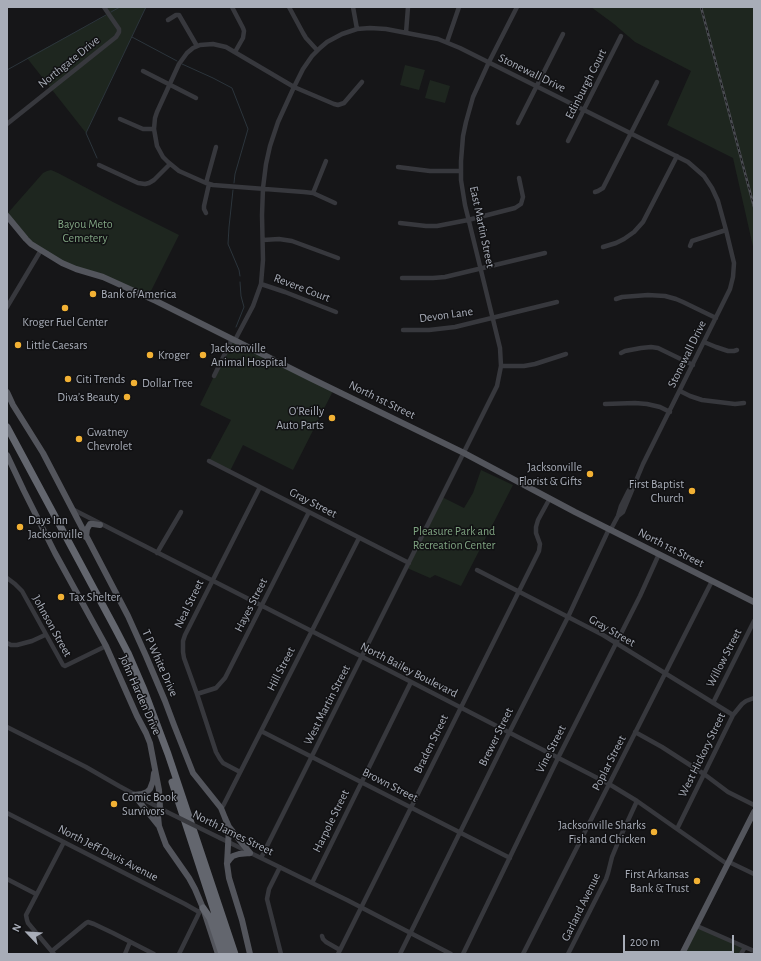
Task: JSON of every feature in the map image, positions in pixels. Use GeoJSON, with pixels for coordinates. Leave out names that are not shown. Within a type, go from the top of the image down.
{"type":"FeatureCollection","features":[{"type":"Feature","properties":{"kind":"highway"},"geometry":{"type":"LineString","coordinates":[[7,427],[115,628],[144,690],[168,754],[234,954]]}},
{"type":"Feature","properties":{"kind":"highway"},"geometry":{"type":"LineString","coordinates":[[7,436],[98,604],[133,674],[156,731],[228,954]]}},
{"type":"Feature","properties":{"kind":"highway"},"geometry":{"type":"LineString","coordinates":[[201,910],[210,918],[222,954]]}},
{"type":"Feature","properties":{"kind":"main road","name":"North 1st Street"},"geometry":{"type":"LineString","coordinates":[[7,216],[26,239],[66,265],[103,277],[234,339],[464,453],[754,602]]}},
{"type":"Feature","properties":{"kind":"main road","name":"T P White Drive"},"geometry":{"type":"LineString","coordinates":[[7,392],[43,453],[128,616],[165,701],[193,773],[221,808],[229,827],[227,864],[228,878],[242,920],[250,954]]}},
{"type":"Feature","properties":{"kind":"main road","name":"John Harden Drive"},"geometry":{"type":"LineString","coordinates":[[7,455],[56,553],[106,646],[146,733],[150,743],[158,785],[160,808],[158,816],[159,826],[166,845],[189,878],[218,954]]}},
{"type":"Feature","properties":{"kind":"main road"},"geometry":{"type":"LineString","coordinates":[[86,537],[87,529],[90,524],[100,525]]}},
{"type":"Feature","properties":{"kind":"main road"},"geometry":{"type":"LineString","coordinates":[[134,795],[142,794],[150,789],[153,781],[154,767]]}},
{"type":"Feature","properties":{"kind":"main road"},"geometry":{"type":"LineString","coordinates":[[134,795],[159,826]]}},
{"type":"Feature","properties":{"kind":"main road"},"geometry":{"type":"LineString","coordinates":[[682,954],[754,812]]}},
{"type":"Feature","properties":{"kind":"main road"},"geometry":{"type":"LineString","coordinates":[[229,827],[250,853]]}},
{"type":"Feature","properties":{"kind":"main road"},"geometry":{"type":"LineString","coordinates":[[227,864],[233,856],[250,853]]}},
{"type":"Feature","properties":{"kind":"street"},"geometry":{"type":"LineString","coordinates":[[232,7],[244,31],[243,38],[235,52]]}},
{"type":"Feature","properties":{"kind":"street"},"geometry":{"type":"LineString","coordinates":[[289,7],[306,38],[317,50]]}},
{"type":"Feature","properties":{"kind":"street"},"geometry":{"type":"LineString","coordinates":[[353,7],[358,29]]}},
{"type":"Feature","properties":{"kind":"street"},"geometry":{"type":"LineString","coordinates":[[406,33],[408,7]]}},
{"type":"Feature","properties":{"kind":"street"},"geometry":{"type":"LineString","coordinates":[[447,42],[459,7]]}},
{"type":"Feature","properties":{"kind":"street","name":"East Martin Street"},"geometry":{"type":"LineString","coordinates":[[464,453],[495,392],[500,378],[501,366],[500,348],[463,195],[461,170],[462,146],[466,122],[473,97],[517,7]]}},
{"type":"Feature","properties":{"kind":"street","name":"Northgate Drive"},"geometry":{"type":"LineString","coordinates":[[7,124],[116,37],[119,32],[118,29],[105,9]]}},
{"type":"Feature","properties":{"kind":"street"},"geometry":{"type":"LineString","coordinates":[[168,20],[176,15],[179,15],[197,46]]}},
{"type":"Feature","properties":{"kind":"street","name":"Stonewall Drive"},"geometry":{"type":"LineString","coordinates":[[214,376],[253,306],[261,284],[263,267],[263,188],[266,164],[271,141],[278,122],[294,86],[307,62],[317,50],[333,38],[358,29],[380,28],[447,42],[688,162],[707,181],[718,201],[734,263],[734,271],[730,289],[634,483],[623,512],[618,516],[610,529]]}},
{"type":"Feature","properties":{"kind":"street"},"geometry":{"type":"LineString","coordinates":[[518,123],[563,34]]}},
{"type":"Feature","properties":{"kind":"street","name":"Edinburgh Court"},"geometry":{"type":"LineString","coordinates":[[568,141],[621,36]]}},
{"type":"Feature","properties":{"kind":"street"},"geometry":{"type":"LineString","coordinates":[[335,203],[313,193],[214,185],[179,171],[163,157],[157,146],[154,130],[155,118],[183,58],[197,46],[206,44],[213,44],[235,52],[294,86],[327,102],[338,105],[344,103],[362,82]]}},
{"type":"Feature","properties":{"kind":"street"},"geometry":{"type":"LineString","coordinates":[[143,71],[196,98]]}},
{"type":"Feature","properties":{"kind":"street"},"geometry":{"type":"LineString","coordinates":[[595,192],[603,188],[657,82]]}},
{"type":"Feature","properties":{"kind":"street"},"geometry":{"type":"LineString","coordinates":[[120,119],[143,129],[154,130]]}},
{"type":"Feature","properties":{"kind":"street"},"geometry":{"type":"LineString","coordinates":[[206,213],[204,206],[216,147]]}},
{"type":"Feature","properties":{"kind":"street"},"geometry":{"type":"LineString","coordinates":[[603,247],[624,239],[634,232],[643,222],[676,156]]}},
{"type":"Feature","properties":{"kind":"street"},"geometry":{"type":"LineString","coordinates":[[313,193],[326,161]]}},
{"type":"Feature","properties":{"kind":"street"},"geometry":{"type":"LineString","coordinates":[[99,165],[138,183],[145,184],[154,180],[170,164]]}},
{"type":"Feature","properties":{"kind":"street"},"geometry":{"type":"LineString","coordinates":[[398,167],[430,171],[461,170]]}},
{"type":"Feature","properties":{"kind":"street"},"geometry":{"type":"LineString","coordinates":[[400,223],[437,226],[515,208],[518,206],[523,197],[519,178]]}},
{"type":"Feature","properties":{"kind":"street"},"geometry":{"type":"LineString","coordinates":[[690,246],[692,241],[726,230]]}},
{"type":"Feature","properties":{"kind":"street"},"geometry":{"type":"LineString","coordinates":[[263,240],[279,239],[292,241],[338,258]]}},
{"type":"Feature","properties":{"kind":"street"},"geometry":{"type":"LineString","coordinates":[[7,307],[41,250]]}},
{"type":"Feature","properties":{"kind":"street"},"geometry":{"type":"LineString","coordinates":[[402,278],[438,278],[545,253]]}},
{"type":"Feature","properties":{"kind":"street","name":"Revere Court"},"geometry":{"type":"LineString","coordinates":[[261,284],[336,312]]}},
{"type":"Feature","properties":{"kind":"street"},"geometry":{"type":"LineString","coordinates":[[616,299],[648,295],[665,296],[683,302],[716,318]]}},
{"type":"Feature","properties":{"kind":"street","name":"Devon Lane"},"geometry":{"type":"LineString","coordinates":[[403,330],[442,329],[557,302]]}},
{"type":"Feature","properties":{"kind":"street"},"geometry":{"type":"LineString","coordinates":[[704,342],[728,351],[737,350]]}},
{"type":"Feature","properties":{"kind":"street"},"geometry":{"type":"LineString","coordinates":[[621,353],[641,348],[658,348],[693,365]]}},
{"type":"Feature","properties":{"kind":"street"},"geometry":{"type":"LineString","coordinates":[[501,366],[524,366],[535,364],[566,354]]}},
{"type":"Feature","properties":{"kind":"street"},"geometry":{"type":"LineString","coordinates":[[680,391],[702,400],[735,404],[744,403]]}},
{"type":"Feature","properties":{"kind":"street"},"geometry":{"type":"LineString","coordinates":[[604,404],[647,404],[660,407],[670,412]]}},
{"type":"Feature","properties":{"kind":"street","name":"West Martin Street"},"geometry":{"type":"LineString","coordinates":[[261,858],[464,453]]}},
{"type":"Feature","properties":{"kind":"street","name":"Gray Street"},"geometry":{"type":"LineString","coordinates":[[209,460],[409,563]]}},
{"type":"Feature","properties":{"kind":"street","name":"Neal Street"},"geometry":{"type":"LineString","coordinates":[[240,772],[225,764],[218,757],[184,658],[183,641],[212,580],[260,487]]}},
{"type":"Feature","properties":{"kind":"street","name":"Braden Street"},"geometry":{"type":"LineString","coordinates":[[339,952],[539,550],[540,544],[536,534],[536,527],[538,520],[550,498]]}},
{"type":"Feature","properties":{"kind":"street","name":"North Bailey Boulevard"},"geometry":{"type":"LineString","coordinates":[[72,510],[212,580],[609,784],[637,801],[728,863],[754,874]]}},
{"type":"Feature","properties":{"kind":"street"},"geometry":{"type":"LineString","coordinates":[[157,553],[181,512]]}},
{"type":"Feature","properties":{"kind":"street","name":"Hayes Street"},"geometry":{"type":"LineString","coordinates":[[197,694],[216,688],[225,678],[309,512]]}},
{"type":"Feature","properties":{"kind":"street","name":"Brewer Street"},"geometry":{"type":"LineString","coordinates":[[400,954],[568,617],[610,529]]}},
{"type":"Feature","properties":{"kind":"street","name":"Hill Street"},"geometry":{"type":"LineString","coordinates":[[221,808],[359,538]]}},
{"type":"Feature","properties":{"kind":"street","name":"Vine Street"},"geometry":{"type":"LineString","coordinates":[[463,954],[558,758],[640,596],[659,554]]}},
{"type":"Feature","properties":{"kind":"street","name":"Gray Street"},"geometry":{"type":"LineString","coordinates":[[477,570],[602,635],[733,715]]}},
{"type":"Feature","properties":{"kind":"street","name":"Johnson Street"},"geometry":{"type":"LineString","coordinates":[[7,578],[22,592],[63,665],[65,666],[106,646]]}},
{"type":"Feature","properties":{"kind":"street","name":"Poplar Street"},"geometry":{"type":"LineString","coordinates":[[523,954],[712,581]]}},
{"type":"Feature","properties":{"kind":"street","name":"Willow Street"},"geometry":{"type":"LineString","coordinates":[[713,703],[754,621]]}},
{"type":"Feature","properties":{"kind":"street"},"geometry":{"type":"LineString","coordinates":[[7,643],[17,645],[45,635]]}},
{"type":"Feature","properties":{"kind":"street","name":"Harpole Street"},"geometry":{"type":"LineString","coordinates":[[312,882],[411,682]]}},
{"type":"Feature","properties":{"kind":"street","name":"West Hickory Street"},"geometry":{"type":"LineString","coordinates":[[677,828],[733,715],[742,704],[754,698]]}},
{"type":"Feature","properties":{"kind":"street","name":"North James Street"},"geometry":{"type":"LineString","coordinates":[[7,727],[86,767],[167,812],[312,882],[451,954]]}},
{"type":"Feature","properties":{"kind":"street","name":"Brown Street"},"geometry":{"type":"LineString","coordinates":[[261,731],[510,858]]}},
{"type":"Feature","properties":{"kind":"street"},"geometry":{"type":"LineString","coordinates":[[635,732],[662,747],[704,774],[728,792],[754,805]]}},
{"type":"Feature","properties":{"kind":"street","name":"Garland Avenue"},"geometry":{"type":"LineString","coordinates":[[568,954],[606,879],[616,846],[637,801]]}},
{"type":"Feature","properties":{"kind":"street","name":"North Jeff Davis Avenue"},"geometry":{"type":"LineString","coordinates":[[7,813],[185,904],[201,910]]}},
{"type":"Feature","properties":{"kind":"street"},"geometry":{"type":"LineString","coordinates":[[64,842],[26,915],[27,920],[53,953],[88,922],[154,954]]}},
{"type":"Feature","properties":{"kind":"street"},"geometry":{"type":"LineString","coordinates":[[280,867],[269,890],[268,899],[281,954]]}},
{"type":"Feature","properties":{"kind":"street"},"geometry":{"type":"LineString","coordinates":[[7,879],[36,894]]}},
{"type":"Feature","properties":{"kind":"street"},"geometry":{"type":"LineString","coordinates":[[179,954],[201,910]]}},
{"type":"Feature","properties":{"kind":"street"},"geometry":{"type":"LineString","coordinates":[[697,926],[753,951],[754,945]]}},
{"type":"Feature","properties":{"kind":"street"},"geometry":{"type":"LineString","coordinates":[[322,936],[326,942],[339,952]]}},
{"type":"Feature","properties":{"kind":"street"},"geometry":{"type":"LineString","coordinates":[[125,954],[130,942]]}},
{"type":"Feature","properties":{"kind":"street"},"geometry":{"type":"LineString","coordinates":[[741,954],[745,947]]}},
{"type":"Feature","properties":{"kind":"green space"},"geometry":{"type":"Polygon","coordinates":[[[104,7],[146,7],[86,133],[27,58],[105,16],[109,13],[104,7]]]}},
{"type":"Feature","properties":{"kind":"green space"},"geometry":{"type":"Polygon","coordinates":[[[591,7],[754,7],[754,251],[733,158],[667,125],[691,71],[635,42],[591,7]]]}},
{"type":"Feature","properties":{"kind":"green space"},"geometry":{"type":"Polygon","coordinates":[[[405,65],[425,70],[419,90],[400,85],[405,65]]]}},
{"type":"Feature","properties":{"kind":"green space"},"geometry":{"type":"Polygon","coordinates":[[[430,80],[450,86],[445,103],[425,98],[430,80]]]}},
{"type":"Feature","properties":{"kind":"green space","name":"Bayou Meto Cemetery"},"geometry":{"type":"Polygon","coordinates":[[[51,170],[179,235],[148,297],[76,269],[31,244],[7,214],[43,173],[51,170]]]}},
{"type":"Feature","properties":{"kind":"green space"},"geometry":{"type":"Polygon","coordinates":[[[232,339],[334,389],[293,470],[243,445],[230,471],[209,461],[231,420],[200,405],[232,339]]]}},
{"type":"Feature","properties":{"kind":"green space","name":"Pleasure Park and Recreation Center"},"geometry":{"type":"Polygon","coordinates":[[[481,470],[513,485],[461,586],[435,575],[430,578],[407,568],[442,497],[464,508],[473,493],[481,470]]]}},
{"type":"Feature","properties":{"kind":"green space"},"geometry":{"type":"Polygon","coordinates":[[[697,926],[744,947],[741,954],[682,954],[697,926]]]}},
{"type":"Feature","properties":{"kind":"waterway"},"geometry":{"type":"LineString","coordinates":[[111,12],[120,7]]}},
{"type":"Feature","properties":{"kind":"waterway"},"geometry":{"type":"LineString","coordinates":[[97,158],[86,133],[146,7]]}},
{"type":"Feature","properties":{"kind":"waterway"},"geometry":{"type":"LineString","coordinates":[[7,70],[106,15]]}},
{"type":"Feature","properties":{"kind":"waterway"},"geometry":{"type":"LineString","coordinates":[[132,37],[177,61]]}},
{"type":"Feature","properties":{"kind":"waterway"},"geometry":{"type":"LineString","coordinates":[[182,64],[232,88],[248,129],[235,174],[234,183]]}},
{"type":"Feature","properties":{"kind":"waterway"},"geometry":{"type":"LineString","coordinates":[[233,190],[228,244],[240,276]]}},
{"type":"Feature","properties":{"kind":"waterway"},"geometry":{"type":"LineString","coordinates":[[236,327],[244,307],[241,296],[240,282]]}},
{"type":"Feature","properties":{"kind":"railway"},"geometry":{"type":"LineString","coordinates":[[701,7],[754,207]]}},
{"type":"Feature","properties":{"kind":"place","name":"Bank of America"},"geometry":{"type":"Point","coordinates":[93,294]}},
{"type":"Feature","properties":{"kind":"place","name":"Kroger Fuel Center"},"geometry":{"type":"Point","coordinates":[65,308]}},
{"type":"Feature","properties":{"kind":"place","name":"Little Caesars"},"geometry":{"type":"Point","coordinates":[18,345]}},
{"type":"Feature","properties":{"kind":"place","name":"Kroger"},"geometry":{"type":"Point","coordinates":[150,355]}},
{"type":"Feature","properties":{"kind":"place","name":"Jacksonville Animal Hospital"},"geometry":{"type":"Point","coordinates":[203,355]}},
{"type":"Feature","properties":{"kind":"place","name":"Citi Trends"},"geometry":{"type":"Point","coordinates":[68,379]}},
{"type":"Feature","properties":{"kind":"place","name":"Dollar Tree"},"geometry":{"type":"Point","coordinates":[134,383]}},
{"type":"Feature","properties":{"kind":"place","name":"Diva’s Beauty"},"geometry":{"type":"Point","coordinates":[127,397]}},
{"type":"Feature","properties":{"kind":"place","name":"O'Reilly Auto Parts"},"geometry":{"type":"Point","coordinates":[332,418]}},
{"type":"Feature","properties":{"kind":"place","name":"Gwatney Chevrolet"},"geometry":{"type":"Point","coordinates":[79,439]}},
{"type":"Feature","properties":{"kind":"place","name":"Jacksonville Florist & Gifts"},"geometry":{"type":"Point","coordinates":[590,474]}},
{"type":"Feature","properties":{"kind":"place","name":"First Baptist Church"},"geometry":{"type":"Point","coordinates":[692,491]}},
{"type":"Feature","properties":{"kind":"place","name":"Days Inn Jacksonville"},"geometry":{"type":"Point","coordinates":[20,527]}},
{"type":"Feature","properties":{"kind":"place","name":"Tax Shelter"},"geometry":{"type":"Point","coordinates":[61,597]}},
{"type":"Feature","properties":{"kind":"place","name":"Comic Book Survivors"},"geometry":{"type":"Point","coordinates":[114,804]}},
{"type":"Feature","properties":{"kind":"place","name":"Jacksonville Sharks Fish and Chicken"},"geometry":{"type":"Point","coordinates":[654,832]}},
{"type":"Feature","properties":{"kind":"place","name":"First Arkansas Bank & Trust"},"geometry":{"type":"Point","coordinates":[697,881]}}]}
